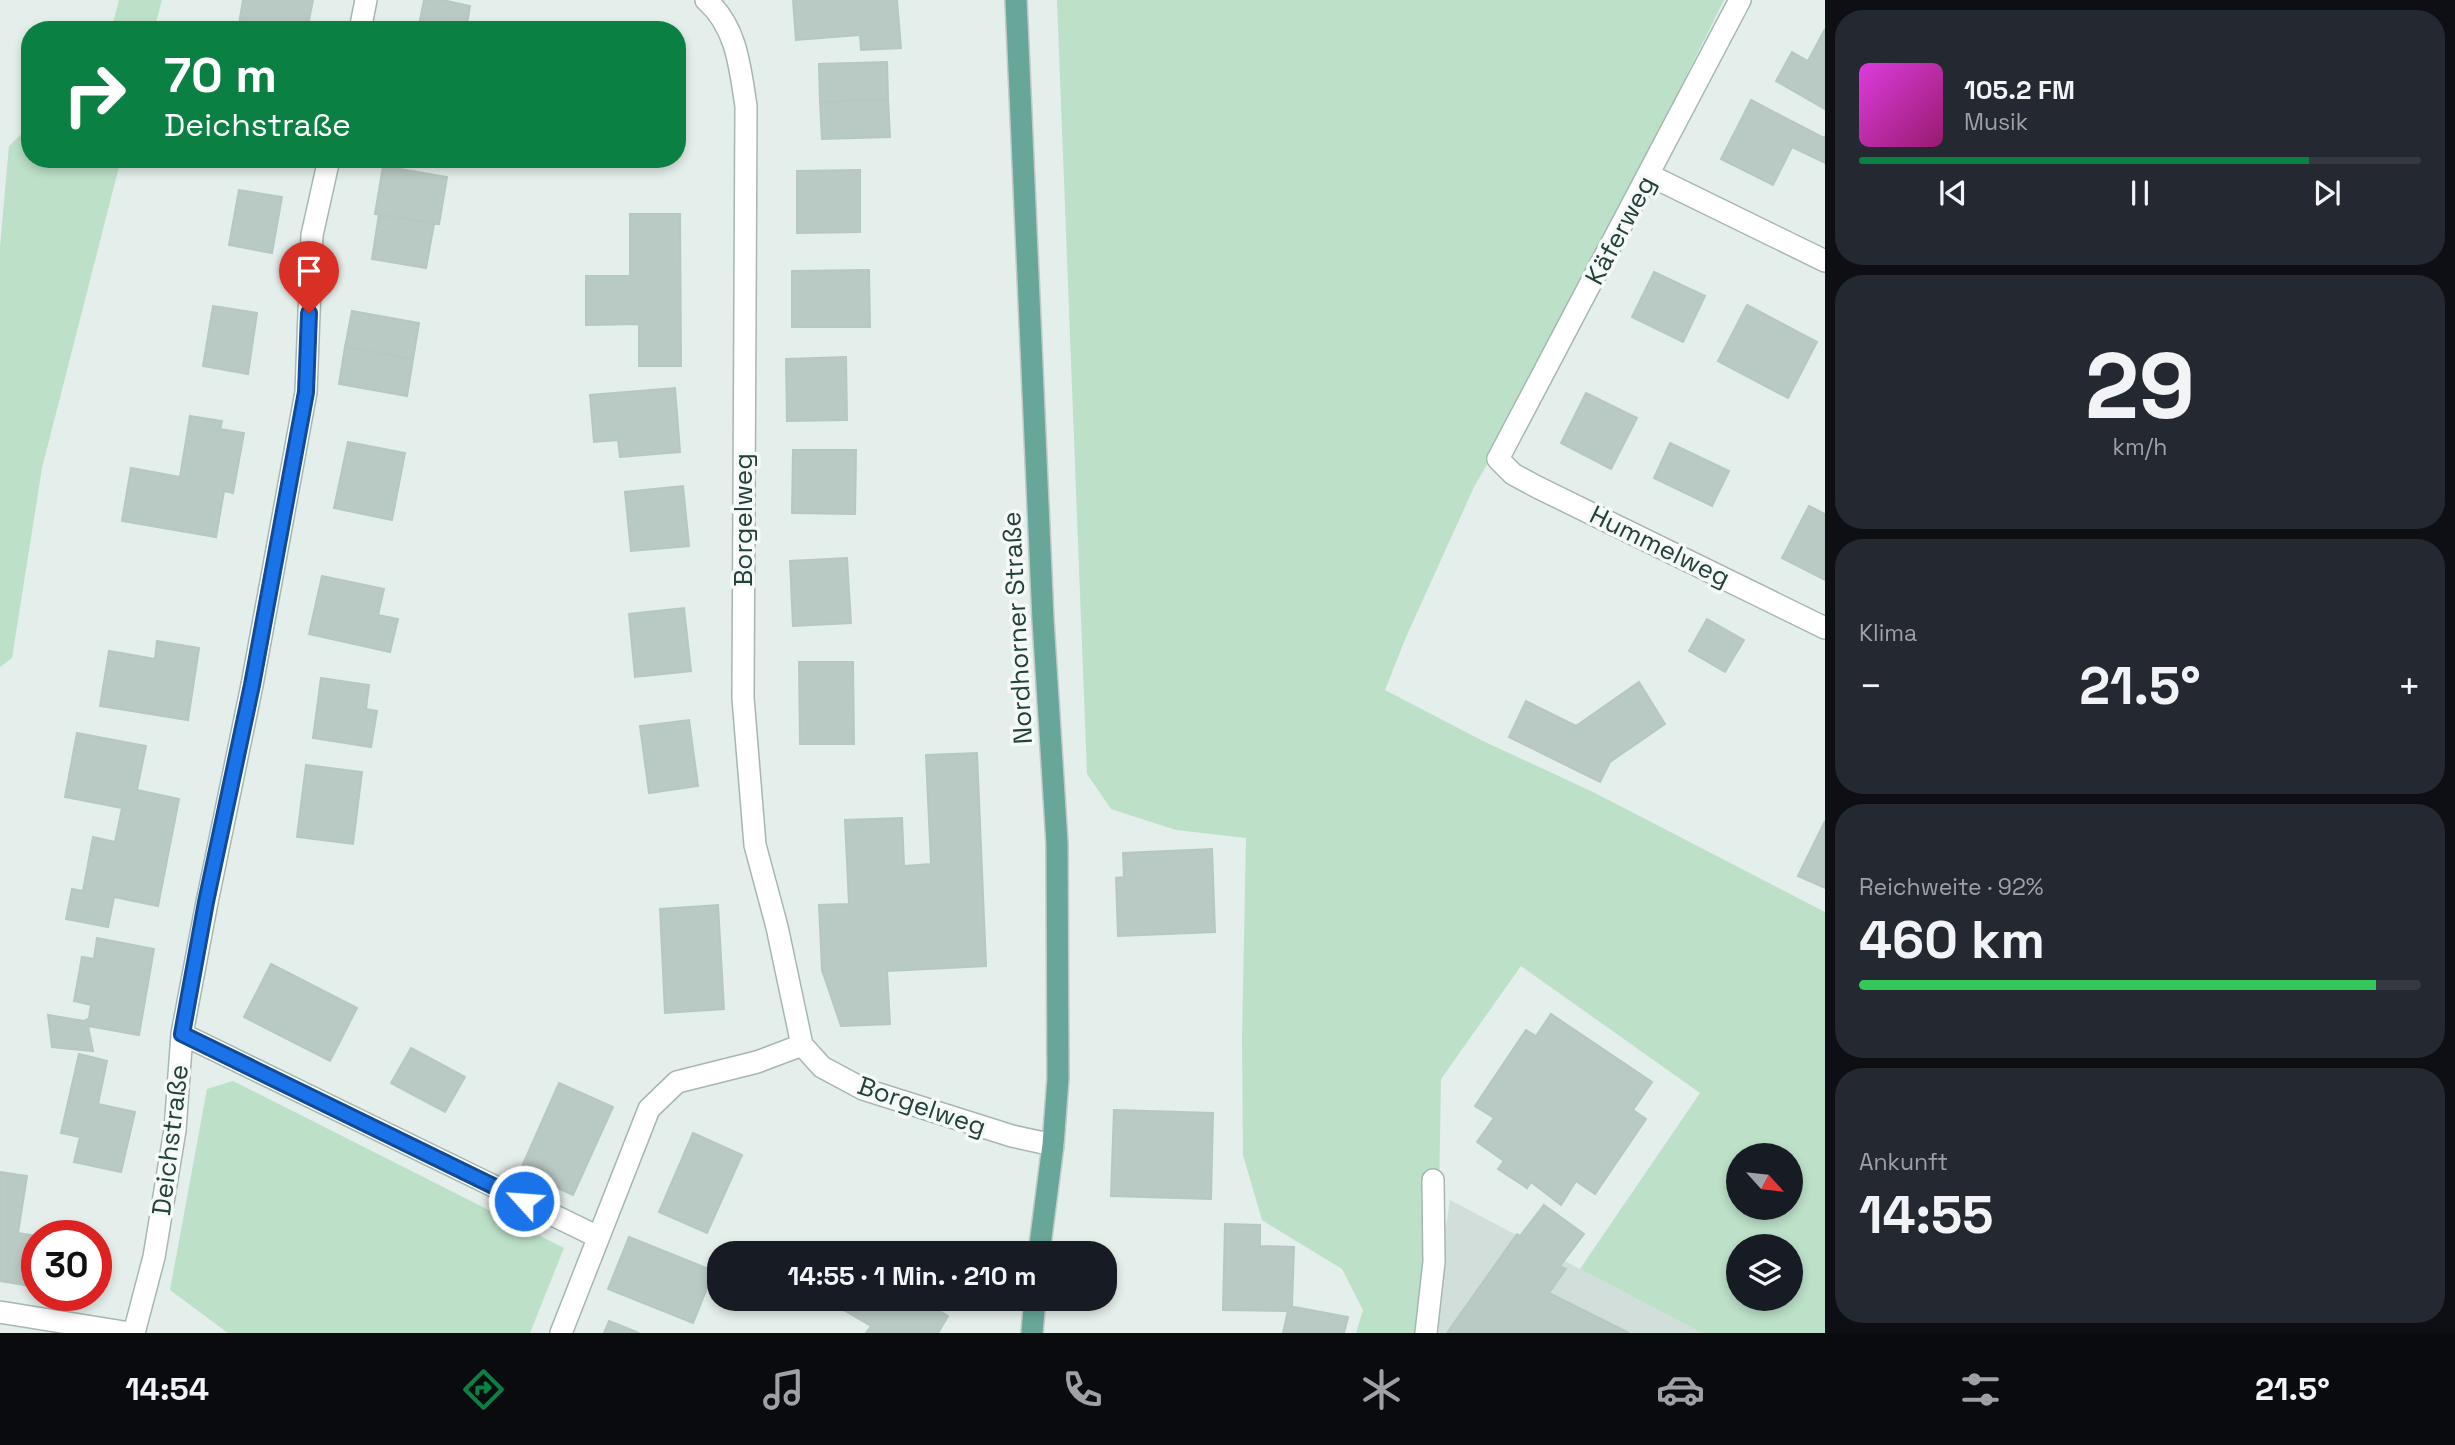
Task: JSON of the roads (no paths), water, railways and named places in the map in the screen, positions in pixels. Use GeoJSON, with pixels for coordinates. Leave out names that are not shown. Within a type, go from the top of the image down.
{"type":"FeatureCollection","features":[{"type":"Feature","properties":{"kind":"main road","name":"Nordhorner Straße"},"geometry":{"type":"LineString","coordinates":[[1016,0],[1042,606],[1057,843],[1058,1079],[1041,1241]]}},
{"type":"Feature","properties":{"kind":"main road"},"geometry":{"type":"LineString","coordinates":[[1032,1333],[1034,1311]]}},
{"type":"Feature","properties":{"kind":"street"},"geometry":{"type":"LineString","coordinates":[[362,21],[366,0]]}},
{"type":"Feature","properties":{"kind":"street","name":"Borgelweg"},"geometry":{"type":"LineString","coordinates":[[706,0],[727,26],[738,57],[746,106],[743,698],[755,845],[777,927],[802,1045],[822,1067],[863,1089],[1012,1136],[1053,1145]]}},
{"type":"Feature","properties":{"kind":"street","name":"Käferweg"},"geometry":{"type":"LineString","coordinates":[[1498,459],[1740,0]]}},
{"type":"Feature","properties":{"kind":"street","name":"Deichstraße"},"geometry":{"type":"LineString","coordinates":[[132,1333],[154,1257],[175,1130],[182,1034],[206,902],[252,685],[306,392],[312,235],[327,168]]}},
{"type":"Feature","properties":{"kind":"street"},"geometry":{"type":"LineString","coordinates":[[1648,175],[1825,261]]}},
{"type":"Feature","properties":{"kind":"street","name":"Hummelweg"},"geometry":{"type":"LineString","coordinates":[[1498,459],[1513,474],[1537,487],[1825,628]]}},
{"type":"Feature","properties":{"kind":"street"},"geometry":{"type":"LineString","coordinates":[[182,1034],[598,1237]]}},
{"type":"Feature","properties":{"kind":"street"},"geometry":{"type":"LineString","coordinates":[[561,1333],[649,1109],[677,1082],[757,1062],[802,1045]]}},
{"type":"Feature","properties":{"kind":"street"},"geometry":{"type":"LineString","coordinates":[[1426,1333],[1434,1262],[1433,1180]]}},
{"type":"Feature","properties":{"kind":"street"},"geometry":{"type":"LineString","coordinates":[[0,1312],[132,1333]]}}]}
